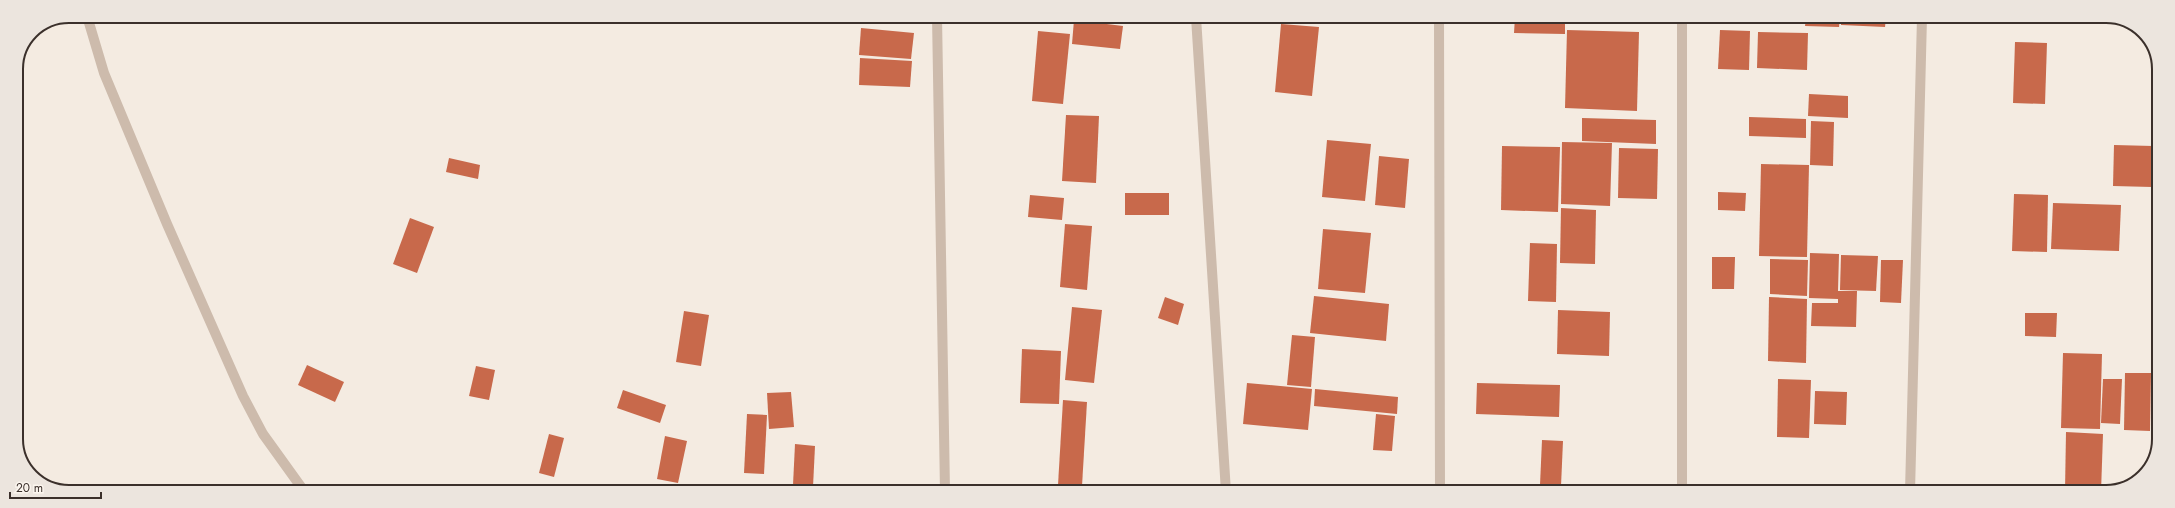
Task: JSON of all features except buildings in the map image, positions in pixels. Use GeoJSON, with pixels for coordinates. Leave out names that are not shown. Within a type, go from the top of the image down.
{"type":"FeatureCollection","features":[{"type":"Feature","properties":{"kind":"street"},"geometry":{"type":"LineString","coordinates":[[89,23],[104,73],[167,224],[240,389],[263,434],[300,485]]}},
{"type":"Feature","properties":{"kind":"street"},"geometry":{"type":"LineString","coordinates":[[937,23],[945,485]]}},
{"type":"Feature","properties":{"kind":"street"},"geometry":{"type":"LineString","coordinates":[[1196,23],[1226,485]]}},
{"type":"Feature","properties":{"kind":"street"},"geometry":{"type":"LineString","coordinates":[[1438,23],[1440,485]]}},
{"type":"Feature","properties":{"kind":"street"},"geometry":{"type":"LineString","coordinates":[[1682,23],[1682,485]]}},
{"type":"Feature","properties":{"kind":"street"},"geometry":{"type":"LineString","coordinates":[[1910,485],[1922,23]]}}]}
